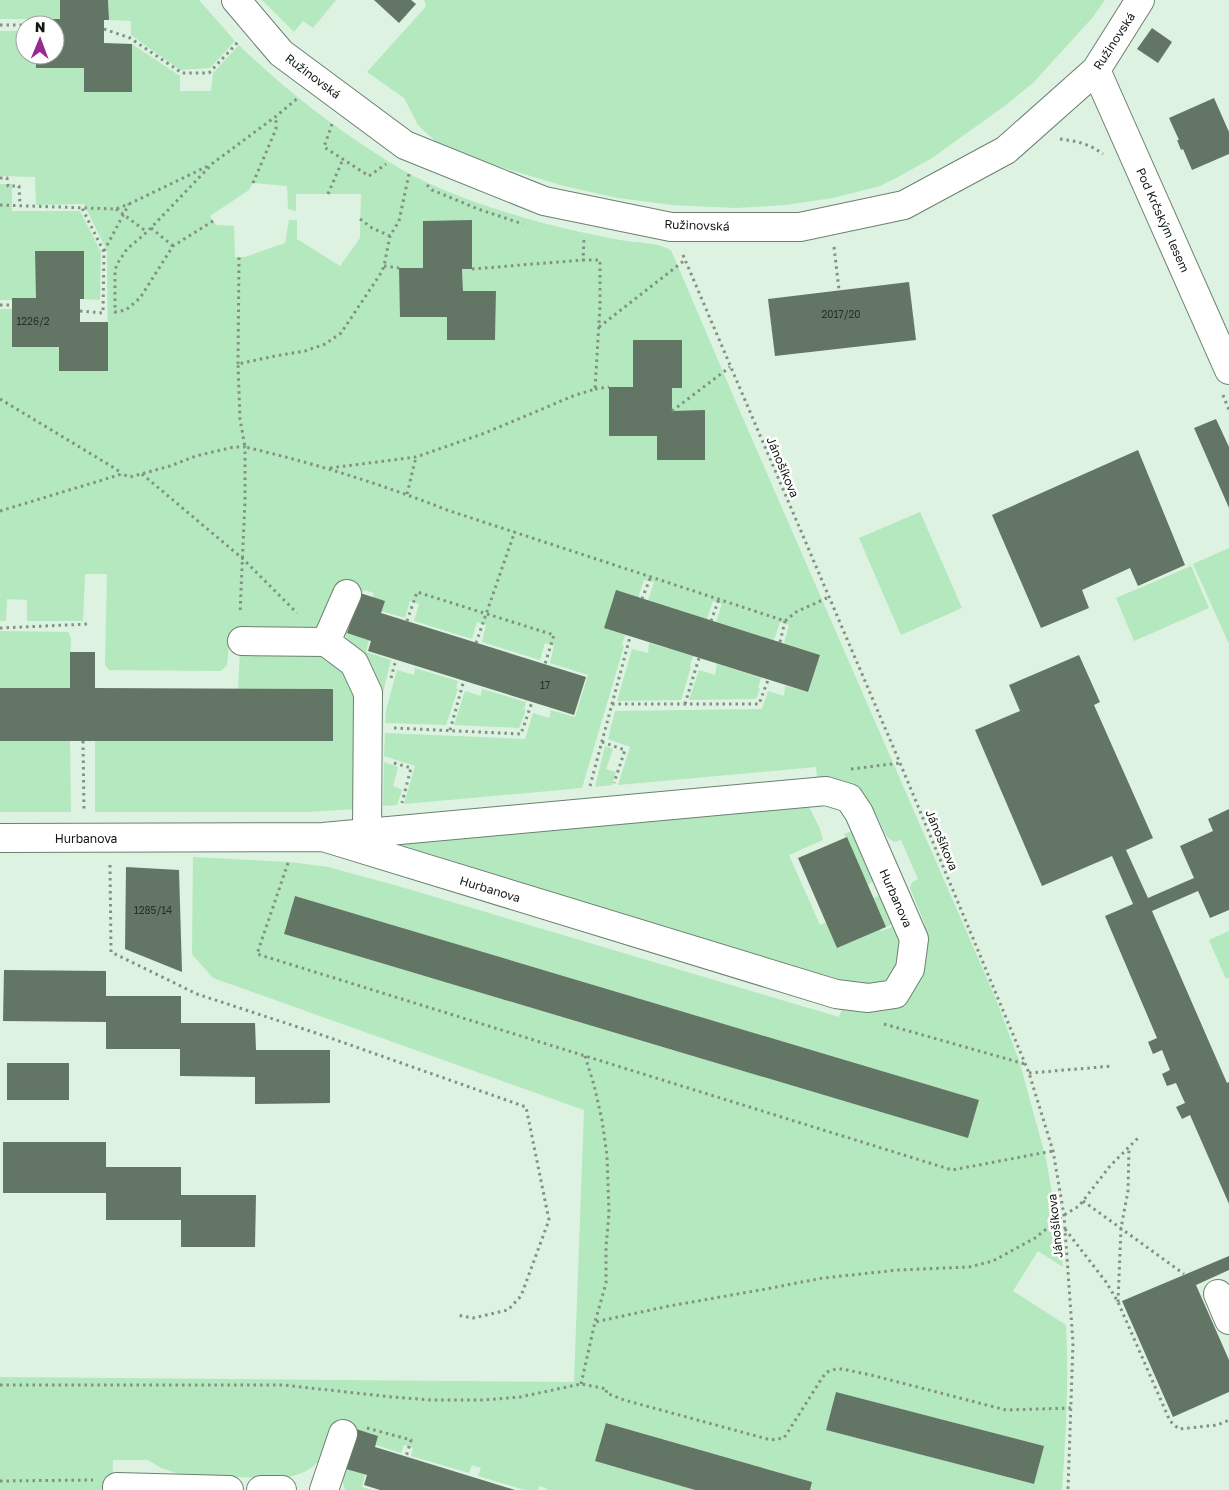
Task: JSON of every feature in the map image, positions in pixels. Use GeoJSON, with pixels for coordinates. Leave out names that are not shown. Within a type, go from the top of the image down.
{"type":"FeatureCollection","features":[{"type":"Feature","properties":{"kind":"street","name":"Ružinovská"},"geometry":{"type":"LineString","coordinates":[[236,0],[281,53],[405,145],[544,201],[671,227],[800,227],[904,205],[1006,150],[1096,70],[1140,0]]}},
{"type":"Feature","properties":{"kind":"street","name":"Pod Krčským lesem"},"geometry":{"type":"LineString","coordinates":[[1096,70],[1225,381]]}},
{"type":"Feature","properties":{"kind":"street"},"geometry":{"type":"LineString","coordinates":[[326,642],[349,601]]}},
{"type":"Feature","properties":{"kind":"street"},"geometry":{"type":"LineString","coordinates":[[242,641],[326,642],[354,663],[368,693],[367,833]]}},
{"type":"Feature","properties":{"kind":"street","name":"Hurbanova"},"geometry":{"type":"LineString","coordinates":[[0,838],[322,837],[826,791],[849,798],[859,813],[914,939],[910,969],[895,994],[868,998],[836,994],[322,837]]}},
{"type":"Feature","properties":{"kind":"street"},"geometry":{"type":"LineString","coordinates":[[1218,1294],[1229,1320]]}},
{"type":"Feature","properties":{"kind":"street"},"geometry":{"type":"LineString","coordinates":[[324,1490],[343,1434]]}},
{"type":"Feature","properties":{"kind":"street"},"geometry":{"type":"LineString","coordinates":[[116,1487],[228,1490]]}},
{"type":"Feature","properties":{"kind":"street"},"geometry":{"type":"LineString","coordinates":[[261,1490],[282,1490]]}},
{"type":"Feature","properties":{"kind":"path"},"geometry":{"type":"LineString","coordinates":[[0,25],[15,25]]}},
{"type":"Feature","properties":{"kind":"path"},"geometry":{"type":"LineString","coordinates":[[104,29],[130,38],[182,73],[209,73],[240,40]]}},
{"type":"Feature","properties":{"kind":"path"},"geometry":{"type":"LineString","coordinates":[[0,204],[116,209],[213,163],[276,117],[302,95]]}},
{"type":"Feature","properties":{"kind":"path"},"geometry":{"type":"LineString","coordinates":[[253,183],[276,128],[276,117]]}},
{"type":"Feature","properties":{"kind":"path"},"geometry":{"type":"LineString","coordinates":[[334,119],[324,147],[368,176],[387,163]]}},
{"type":"Feature","properties":{"kind":"path"},"geometry":{"type":"LineString","coordinates":[[1058,138],[1094,147],[1104,155]]}},
{"type":"Feature","properties":{"kind":"path"},"geometry":{"type":"LineString","coordinates":[[328,194],[342,159]]}},
{"type":"Feature","properties":{"kind":"path"},"geometry":{"type":"LineString","coordinates":[[213,163],[151,228],[127,249],[117,264],[115,271],[115,312],[126,310],[140,298],[173,246],[213,221]]}},
{"type":"Feature","properties":{"kind":"path"},"geometry":{"type":"LineString","coordinates":[[238,364],[305,351],[325,344],[341,333],[384,266],[390,236],[399,221],[410,168]]}},
{"type":"Feature","properties":{"kind":"path"},"geometry":{"type":"LineString","coordinates":[[0,178],[7,178],[8,186],[20,186],[20,205]]}},
{"type":"Feature","properties":{"kind":"path"},"geometry":{"type":"LineString","coordinates":[[104,252],[129,204]]}},
{"type":"Feature","properties":{"kind":"path"},"geometry":{"type":"LineString","coordinates":[[80,311],[103,313],[104,252],[82,207]]}},
{"type":"Feature","properties":{"kind":"path"},"geometry":{"type":"LineString","coordinates":[[116,209],[147,232]]}},
{"type":"Feature","properties":{"kind":"path"},"geometry":{"type":"LineString","coordinates":[[360,219],[372,228],[390,236]]}},
{"type":"Feature","properties":{"kind":"path","name":"Jánošíkova"},"geometry":{"type":"LineString","coordinates":[[671,227],[904,772],[1030,1073],[1053,1151],[1064,1215],[1073,1344],[1068,1490]]}},
{"type":"Feature","properties":{"kind":"path"},"geometry":{"type":"LineString","coordinates":[[151,228],[173,246]]}},
{"type":"Feature","properties":{"kind":"path"},"geometry":{"type":"LineString","coordinates":[[583,260],[584,238]]}},
{"type":"Feature","properties":{"kind":"path"},"geometry":{"type":"LineString","coordinates":[[834,252],[839,290]]}},
{"type":"Feature","properties":{"kind":"path"},"geometry":{"type":"LineString","coordinates":[[239,257],[238,364],[240,419],[245,447],[240,612],[242,641]]}},
{"type":"Feature","properties":{"kind":"path"},"geometry":{"type":"LineString","coordinates":[[472,269],[600,260],[595,389]]}},
{"type":"Feature","properties":{"kind":"path"},"geometry":{"type":"LineString","coordinates":[[598,328],[685,260]]}},
{"type":"Feature","properties":{"kind":"path"},"geometry":{"type":"LineString","coordinates":[[384,266],[399,268]]}},
{"type":"Feature","properties":{"kind":"path"},"geometry":{"type":"LineString","coordinates":[[0,305],[12,305]]}},
{"type":"Feature","properties":{"kind":"path"},"geometry":{"type":"LineString","coordinates":[[672,411],[730,367]]}},
{"type":"Feature","properties":{"kind":"path"},"geometry":{"type":"LineString","coordinates":[[1225,381],[1229,410]]}},
{"type":"Feature","properties":{"kind":"path"},"geometry":{"type":"LineString","coordinates":[[327,469],[416,457],[485,433],[573,396],[609,387]]}},
{"type":"Feature","properties":{"kind":"path"},"geometry":{"type":"LineString","coordinates":[[0,399],[122,474],[130,477],[170,466],[196,456],[234,447],[245,447],[327,469],[407,494],[447,510],[785,621]]}},
{"type":"Feature","properties":{"kind":"path"},"geometry":{"type":"LineString","coordinates":[[407,494],[416,457]]}},
{"type":"Feature","properties":{"kind":"path"},"geometry":{"type":"LineString","coordinates":[[0,511],[122,474]]}},
{"type":"Feature","properties":{"kind":"path"},"geometry":{"type":"LineString","coordinates":[[142,474],[242,558],[298,614]]}},
{"type":"Feature","properties":{"kind":"path"},"geometry":{"type":"LineString","coordinates":[[476,643],[515,531]]}},
{"type":"Feature","properties":{"kind":"path"},"geometry":{"type":"LineString","coordinates":[[642,599],[650,576]]}},
{"type":"Feature","properties":{"kind":"path"},"geometry":{"type":"LineString","coordinates":[[407,621],[417,592],[554,635],[545,664]]}},
{"type":"Feature","properties":{"kind":"path"},"geometry":{"type":"LineString","coordinates":[[780,642],[785,621],[796,612],[829,597]]}},
{"type":"Feature","properties":{"kind":"path"},"geometry":{"type":"LineString","coordinates":[[711,621],[719,599]]}},
{"type":"Feature","properties":{"kind":"path"},"geometry":{"type":"LineString","coordinates":[[0,628],[89,624]]}},
{"type":"Feature","properties":{"kind":"path"},"geometry":{"type":"LineString","coordinates":[[589,787],[630,637]]}},
{"type":"Feature","properties":{"kind":"path"},"geometry":{"type":"LineString","coordinates":[[685,704],[698,658]]}},
{"type":"Feature","properties":{"kind":"path"},"geometry":{"type":"LineString","coordinates":[[392,672],[396,659]]}},
{"type":"Feature","properties":{"kind":"path"},"geometry":{"type":"LineString","coordinates":[[450,730],[464,680]]}},
{"type":"Feature","properties":{"kind":"path"},"geometry":{"type":"LineString","coordinates":[[612,704],[759,704],[768,680]]}},
{"type":"Feature","properties":{"kind":"path"},"geometry":{"type":"LineString","coordinates":[[368,726],[521,734],[532,702]]}},
{"type":"Feature","properties":{"kind":"path"},"geometry":{"type":"LineString","coordinates":[[83,741],[84,810]]}},
{"type":"Feature","properties":{"kind":"path"},"geometry":{"type":"LineString","coordinates":[[602,742],[625,750],[613,785]]}},
{"type":"Feature","properties":{"kind":"path"},"geometry":{"type":"LineString","coordinates":[[387,761],[411,768],[401,806]]}},
{"type":"Feature","properties":{"kind":"path"},"geometry":{"type":"LineString","coordinates":[[289,838],[290,856],[258,954],[952,1170],[1053,1151]]}},
{"type":"Feature","properties":{"kind":"path"},"geometry":{"type":"LineString","coordinates":[[110,860],[111,952],[198,994],[319,1034],[526,1107],[549,1220],[521,1296],[508,1310],[473,1318],[457,1315]]}},
{"type":"Feature","properties":{"kind":"path"},"geometry":{"type":"LineString","coordinates":[[875,1021],[1026,1064]]}},
{"type":"Feature","properties":{"kind":"path"},"geometry":{"type":"LineString","coordinates":[[581,1384],[606,1283],[606,1247],[609,1213],[607,1156],[602,1120],[585,1056]]}},
{"type":"Feature","properties":{"kind":"path"},"geometry":{"type":"LineString","coordinates":[[1030,1073],[1113,1066]]}},
{"type":"Feature","properties":{"kind":"path"},"geometry":{"type":"LineString","coordinates":[[596,1322],[669,1306],[766,1290],[823,1278],[898,1270],[969,1267],[993,1260],[1035,1238],[1064,1215],[1079,1206],[1110,1166],[1139,1137]]}},
{"type":"Feature","properties":{"kind":"path"},"geometry":{"type":"LineString","coordinates":[[1118,1302],[1121,1228],[1128,1191],[1129,1147]]}},
{"type":"Feature","properties":{"kind":"path"},"geometry":{"type":"LineString","coordinates":[[1083,1201],[1184,1274]]}},
{"type":"Feature","properties":{"kind":"path"},"geometry":{"type":"LineString","coordinates":[[1065,1229],[1106,1282],[1118,1302],[1170,1421],[1179,1429],[1217,1425],[1229,1420]]}},
{"type":"Feature","properties":{"kind":"path"},"geometry":{"type":"LineString","coordinates":[[0,1385],[283,1385],[432,1400],[483,1400],[520,1397],[581,1384],[607,1389],[606,1393],[624,1400],[770,1440],[784,1438],[822,1378],[827,1372],[836,1369],[871,1375],[1006,1410],[1071,1408]]}},
{"type":"Feature","properties":{"kind":"path"},"geometry":{"type":"LineString","coordinates":[[343,1434],[354,1425],[411,1440],[406,1457]]}},
{"type":"Feature","properties":{"kind":"path"},"geometry":{"type":"LineString","coordinates":[[0,1481],[101,1480],[116,1487]]}},
{"type":"Feature","properties":{"kind":"green space"},"geometry":{"type":"Polygon","coordinates":[[[0,0],[60,0],[60,15],[15,15],[15,19],[0,19],[0,0]]]}},
{"type":"Feature","properties":{"kind":"green space"},"geometry":{"type":"Polygon","coordinates":[[[108,0],[199,0],[235,41],[210,68],[180,70],[131,35],[131,21],[109,20],[108,0]]]}},
{"type":"Feature","properties":{"kind":"green space"},"geometry":{"type":"Polygon","coordinates":[[[262,0],[336,0],[313,28],[303,21],[294,32],[262,0]]]}},
{"type":"Feature","properties":{"kind":"green space"},"geometry":{"type":"Polygon","coordinates":[[[424,0],[1105,0],[1093,17],[1033,83],[1006,105],[932,158],[880,186],[833,198],[785,205],[736,208],[672,205],[618,198],[564,186],[460,155],[439,144],[418,125],[404,98],[367,72],[423,10],[426,6],[424,0]]]}},
{"type":"Feature","properties":{"kind":"green space"},"geometry":{"type":"Polygon","coordinates":[[[0,31],[15,31],[15,65],[36,65],[36,68],[84,68],[84,92],[132,92],[132,44],[180,76],[180,91],[211,91],[213,73],[239,45],[286,88],[337,127],[387,161],[427,182],[473,201],[539,222],[610,238],[653,244],[671,250],[995,997],[1019,1060],[1046,1159],[1063,1267],[1038,1251],[1013,1291],[1066,1325],[1067,1408],[1062,1490],[810,1490],[812,1482],[607,1423],[595,1461],[695,1490],[548,1490],[539,1486],[538,1490],[525,1490],[478,1476],[481,1468],[472,1465],[469,1473],[411,1456],[413,1448],[404,1445],[401,1453],[376,1445],[378,1436],[336,1423],[328,1445],[319,1461],[305,1472],[283,1478],[185,1476],[161,1468],[148,1460],[113,1460],[112,1490],[0,1490],[0,1377],[574,1382],[584,1110],[213,978],[192,954],[193,857],[289,862],[328,867],[839,1017],[842,1009],[861,1010],[923,970],[927,944],[924,922],[910,888],[912,882],[918,879],[901,840],[895,842],[889,838],[874,811],[861,796],[837,781],[817,777],[816,767],[618,785],[630,747],[608,739],[615,711],[762,709],[768,691],[784,696],[785,686],[808,692],[820,655],[784,643],[789,625],[780,622],[774,640],[716,622],[722,604],[713,601],[707,619],[648,601],[654,582],[644,580],[638,598],[616,591],[604,628],[625,635],[622,645],[624,646],[582,788],[404,804],[415,766],[384,756],[385,733],[525,739],[533,713],[549,718],[550,710],[575,717],[588,675],[550,663],[554,646],[545,643],[540,660],[482,642],[486,625],[477,622],[472,639],[414,621],[419,604],[410,601],[405,618],[381,611],[373,597],[374,593],[364,590],[362,594],[320,628],[302,634],[230,634],[227,665],[221,671],[109,670],[105,665],[107,574],[85,574],[83,621],[27,621],[27,600],[7,599],[6,621],[0,621],[0,309],[12,309],[12,347],[59,347],[59,371],[108,371],[107,251],[84,204],[36,205],[35,177],[0,176],[0,31]],[[253,183],[249,190],[210,216],[216,225],[234,226],[235,257],[245,257],[285,243],[289,220],[297,220],[297,239],[340,266],[360,238],[361,194],[296,194],[296,211],[288,209],[287,186],[253,183]],[[423,221],[423,268],[399,268],[447,317],[447,340],[495,340],[496,291],[463,291],[462,269],[472,221],[423,221]],[[633,340],[633,387],[609,388],[609,436],[657,436],[657,460],[705,459],[705,411],[672,411],[672,388],[682,388],[682,340],[633,340]],[[295,896],[284,934],[968,1138],[979,1100],[295,896]],[[836,1392],[826,1430],[1034,1484],[1043,1446],[836,1392]]]}},
{"type":"Feature","properties":{"kind":"green space"},"geometry":{"type":"Polygon","coordinates":[[[0,184],[12,184],[12,211],[80,211],[101,252],[100,300],[84,299],[84,251],[36,251],[36,298],[0,300],[0,184]]]}},
{"type":"Feature","properties":{"kind":"green space"},"geometry":{"type":"Polygon","coordinates":[[[920,512],[962,608],[901,635],[859,538],[920,512]]]}},
{"type":"Feature","properties":{"kind":"green space"},"geometry":{"type":"Polygon","coordinates":[[[1229,548],[1229,644],[1193,564],[1229,548]]]}},
{"type":"Feature","properties":{"kind":"green space"},"geometry":{"type":"Polygon","coordinates":[[[1191,566],[1209,608],[1134,641],[1116,598],[1191,566]]]}},
{"type":"Feature","properties":{"kind":"green space"},"geometry":{"type":"Polygon","coordinates":[[[352,617],[347,633],[369,640],[366,652],[391,660],[377,717],[344,631],[352,617]]]}},
{"type":"Feature","properties":{"kind":"green space"},"geometry":{"type":"Polygon","coordinates":[[[0,631],[68,632],[71,638],[70,688],[47,688],[47,686],[46,688],[0,688],[0,631]]]}},
{"type":"Feature","properties":{"kind":"green space"},"geometry":{"type":"Polygon","coordinates":[[[649,643],[693,656],[681,700],[617,701],[632,649],[648,653],[649,643]]]}},
{"type":"Feature","properties":{"kind":"green space"},"geometry":{"type":"Polygon","coordinates":[[[314,651],[329,656],[361,693],[357,809],[309,812],[95,812],[95,741],[333,741],[333,687],[332,689],[238,689],[240,652],[314,651]]]}},
{"type":"Feature","properties":{"kind":"green space"},"geometry":{"type":"Polygon","coordinates":[[[717,664],[761,678],[758,688],[760,689],[756,699],[689,700],[699,670],[715,675],[717,664]]]}},
{"type":"Feature","properties":{"kind":"green space"},"geometry":{"type":"Polygon","coordinates":[[[415,668],[458,681],[456,688],[458,689],[446,725],[385,723],[386,710],[397,670],[414,675],[415,668]]]}},
{"type":"Feature","properties":{"kind":"green space"},"geometry":{"type":"Polygon","coordinates":[[[482,689],[526,702],[524,710],[526,710],[519,728],[454,725],[465,691],[481,696],[482,689]]]}},
{"type":"Feature","properties":{"kind":"green space"},"geometry":{"type":"Polygon","coordinates":[[[0,741],[70,741],[71,812],[0,812],[0,741]]]}},
{"type":"Feature","properties":{"kind":"green space"},"geometry":{"type":"Polygon","coordinates":[[[605,746],[613,749],[606,769],[616,772],[612,785],[595,787],[605,746]]]}},
{"type":"Feature","properties":{"kind":"green space"},"geometry":{"type":"Polygon","coordinates":[[[384,762],[398,767],[393,786],[402,790],[397,805],[383,806],[384,762]]]}},
{"type":"Feature","properties":{"kind":"green space"},"geometry":{"type":"Polygon","coordinates":[[[808,805],[820,829],[823,840],[789,855],[820,925],[826,922],[880,929],[881,931],[902,924],[904,959],[891,977],[881,984],[858,989],[398,847],[395,841],[808,805]]]}},
{"type":"Feature","properties":{"kind":"green space"},"geometry":{"type":"Polygon","coordinates":[[[858,829],[880,874],[868,885],[844,834],[858,829]]]}},
{"type":"Feature","properties":{"kind":"green space"},"geometry":{"type":"Polygon","coordinates":[[[889,893],[900,920],[886,927],[873,898],[889,893]]]}},
{"type":"Feature","properties":{"kind":"green space"},"geometry":{"type":"Polygon","coordinates":[[[1229,931],[1229,977],[1226,979],[1209,940],[1229,931]]]}},
{"type":"Feature","properties":{"kind":"green space"},"geometry":{"type":"Polygon","coordinates":[[[342,1468],[365,1475],[362,1487],[372,1490],[345,1490],[340,1471],[342,1468]]]}},
{"type":"Feature","properties":{"kind":"building"},"geometry":{"type":"Polygon","coordinates":[[[60,0],[108,0],[109,20],[104,20],[104,43],[132,44],[132,92],[84,92],[84,68],[36,68],[36,65],[65,65],[65,15],[60,15],[60,0]]]}},
{"type":"Feature","properties":{"kind":"building"},"geometry":{"type":"Polygon","coordinates":[[[374,0],[411,0],[416,4],[399,23],[374,0]]]}},
{"type":"Feature","properties":{"kind":"building"},"geometry":{"type":"Polygon","coordinates":[[[1152,28],[1172,42],[1158,63],[1137,49],[1152,28]]]}},
{"type":"Feature","properties":{"kind":"building"},"geometry":{"type":"Polygon","coordinates":[[[1214,98],[1229,132],[1229,154],[1192,170],[1183,149],[1181,150],[1177,140],[1179,140],[1169,118],[1214,98]]]}},
{"type":"Feature","properties":{"kind":"building"},"geometry":{"type":"Polygon","coordinates":[[[472,220],[472,269],[462,269],[463,291],[496,291],[495,340],[447,340],[447,317],[400,317],[399,268],[423,268],[423,221],[472,220]]]}},
{"type":"Feature","properties":{"kind":"building"},"geometry":{"type":"Polygon","coordinates":[[[35,251],[84,251],[84,299],[80,299],[80,322],[108,322],[108,371],[59,371],[59,347],[12,347],[12,298],[36,298],[35,251]]]}},
{"type":"Feature","properties":{"kind":"building"},"geometry":{"type":"Polygon","coordinates":[[[909,282],[916,340],[775,356],[768,299],[909,282]]]}},
{"type":"Feature","properties":{"kind":"building"},"geometry":{"type":"Polygon","coordinates":[[[633,340],[682,340],[682,388],[672,388],[672,411],[705,410],[705,460],[657,460],[657,436],[609,436],[609,387],[633,387],[633,340]]]}},
{"type":"Feature","properties":{"kind":"building"},"geometry":{"type":"Polygon","coordinates":[[[1216,419],[1229,447],[1229,508],[1194,428],[1216,419]]]}},
{"type":"Feature","properties":{"kind":"building"},"geometry":{"type":"Polygon","coordinates":[[[1138,450],[1185,565],[1138,586],[1130,568],[1082,590],[1089,608],[1041,628],[992,515],[1138,450]]]}},
{"type":"Feature","properties":{"kind":"building"},"geometry":{"type":"Polygon","coordinates":[[[616,590],[820,655],[808,692],[604,628],[616,590]]]}},
{"type":"Feature","properties":{"kind":"building"},"geometry":{"type":"Polygon","coordinates":[[[360,593],[385,601],[381,613],[586,677],[574,715],[368,651],[371,641],[347,633],[360,593]]]}},
{"type":"Feature","properties":{"kind":"building"},"geometry":{"type":"Polygon","coordinates":[[[70,652],[95,652],[95,688],[333,689],[333,741],[0,741],[0,688],[70,688],[70,652]]]}},
{"type":"Feature","properties":{"kind":"building"},"geometry":{"type":"Polygon","coordinates":[[[1079,655],[1100,702],[1094,705],[1153,838],[1126,850],[1148,898],[1194,878],[1180,846],[1213,831],[1208,819],[1229,809],[1229,910],[1210,918],[1198,891],[1152,911],[1227,1083],[1229,1082],[1229,1204],[1190,1115],[1182,1119],[1176,1107],[1185,1103],[1176,1083],[1167,1086],[1162,1074],[1170,1070],[1162,1050],[1153,1054],[1148,1042],[1157,1038],[1105,916],[1133,904],[1112,856],[1042,886],[975,730],[1020,711],[1009,685],[1079,655]]]}},
{"type":"Feature","properties":{"kind":"building"},"geometry":{"type":"Polygon","coordinates":[[[847,837],[886,927],[837,948],[798,858],[847,837]]]}},
{"type":"Feature","properties":{"kind":"building"},"geometry":{"type":"Polygon","coordinates":[[[126,867],[179,870],[182,972],[125,949],[126,867]]]}},
{"type":"Feature","properties":{"kind":"building"},"geometry":{"type":"Polygon","coordinates":[[[295,896],[979,1100],[968,1138],[284,934],[295,896]]]}},
{"type":"Feature","properties":{"kind":"building"},"geometry":{"type":"Polygon","coordinates":[[[4,970],[106,971],[106,996],[181,996],[181,1023],[255,1023],[256,1050],[330,1050],[330,1103],[255,1104],[255,1077],[180,1076],[180,1049],[106,1049],[106,1022],[3,1021],[4,970]]]}},
{"type":"Feature","properties":{"kind":"building"},"geometry":{"type":"Polygon","coordinates":[[[7,1063],[69,1063],[69,1100],[7,1100],[7,1063]]]}},
{"type":"Feature","properties":{"kind":"building"},"geometry":{"type":"Polygon","coordinates":[[[3,1142],[106,1142],[106,1167],[181,1167],[181,1195],[256,1195],[255,1247],[181,1247],[181,1220],[106,1220],[106,1193],[3,1193],[3,1142]]]}},
{"type":"Feature","properties":{"kind":"building"},"geometry":{"type":"Polygon","coordinates":[[[1229,1256],[1229,1270],[1196,1285],[1229,1360],[1229,1392],[1173,1417],[1122,1301],[1229,1256]]]}},
{"type":"Feature","properties":{"kind":"building"},"geometry":{"type":"Polygon","coordinates":[[[836,1392],[1044,1446],[1034,1484],[826,1430],[836,1392]]]}},
{"type":"Feature","properties":{"kind":"building"},"geometry":{"type":"Polygon","coordinates":[[[606,1423],[812,1482],[810,1490],[695,1490],[595,1461],[606,1423]]]}},
{"type":"Feature","properties":{"kind":"building"},"geometry":{"type":"Polygon","coordinates":[[[353,1428],[378,1436],[375,1447],[515,1490],[380,1490],[364,1485],[367,1475],[342,1468],[353,1428]]]}}]}
